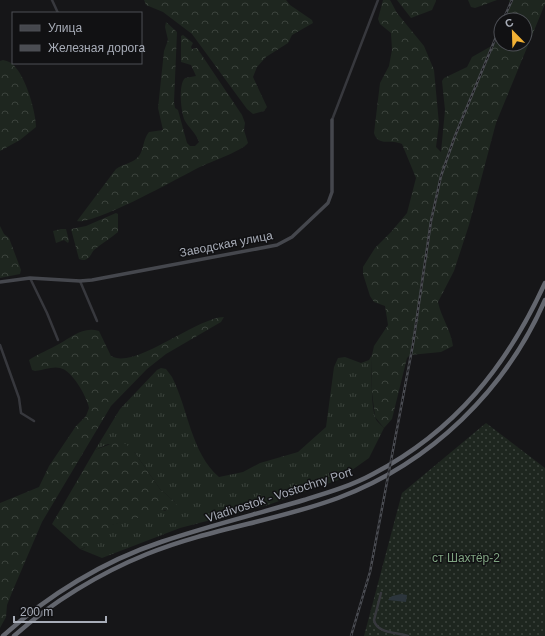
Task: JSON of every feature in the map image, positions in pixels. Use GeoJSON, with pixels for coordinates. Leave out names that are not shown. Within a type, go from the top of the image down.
{"type":"FeatureCollection","features":[{"type":"Feature","properties":{"kind":"highway","name":"Vladivostok - Vostochny Port"},"geometry":{"type":"LineString","coordinates":[[3,636],[46,602],[98,569],[161,542],[338,489],[372,475],[404,456],[426,441],[455,416],[492,376],[524,327],[545,283]]}},
{"type":"Feature","properties":{"kind":"highway","name":"Vladivostok - Vostochny Port"},"geometry":{"type":"LineString","coordinates":[[14,636],[56,603],[101,576],[147,554],[337,498],[371,484],[406,464],[428,449],[457,425],[499,380],[524,339],[545,300]]}},
{"type":"Feature","properties":{"kind":"street"},"geometry":{"type":"LineString","coordinates":[[52,0],[58,12]]}},
{"type":"Feature","properties":{"kind":"street"},"geometry":{"type":"LineString","coordinates":[[332,120],[378,0]]}},
{"type":"Feature","properties":{"kind":"street","name":"Заводская улица"},"geometry":{"type":"LineString","coordinates":[[0,282],[30,278],[80,281],[111,277],[286,242],[321,211],[331,198],[332,120]]}},
{"type":"Feature","properties":{"kind":"street"},"geometry":{"type":"LineString","coordinates":[[30,278],[58,340]]}},
{"type":"Feature","properties":{"kind":"street"},"geometry":{"type":"LineString","coordinates":[[80,281],[97,321]]}},
{"type":"Feature","properties":{"kind":"street"},"geometry":{"type":"LineString","coordinates":[[0,345],[18,398],[21,413],[34,421]]}},
{"type":"Feature","properties":{"kind":"street"},"geometry":{"type":"LineString","coordinates":[[381,593],[374,624],[381,630],[408,636]]}},
{"type":"Feature","properties":{"kind":"green space"},"geometry":{"type":"Polygon","coordinates":[[[144,0],[286,0],[290,5],[312,20],[313,23],[292,35],[288,43],[266,57],[257,67],[253,77],[267,107],[264,111],[253,114],[247,109],[192,34],[163,12],[146,5],[144,0]]]}},
{"type":"Feature","properties":{"kind":"green space"},"geometry":{"type":"Polygon","coordinates":[[[383,0],[390,0],[397,13],[424,46],[434,70],[439,124],[436,147],[441,152],[445,110],[442,81],[444,78],[467,67],[472,57],[493,45],[493,52],[525,52],[496,123],[469,225],[454,271],[438,302],[453,346],[441,352],[410,355],[407,358],[392,419],[384,428],[375,417],[372,392],[372,355],[374,346],[388,325],[385,306],[374,302],[370,296],[363,274],[363,267],[375,248],[407,213],[416,178],[402,144],[379,140],[374,133],[380,83],[389,66],[392,50],[391,33],[380,24],[378,19],[383,0]]]}},
{"type":"Feature","properties":{"kind":"green space"},"geometry":{"type":"Polygon","coordinates":[[[397,0],[436,1],[432,10],[411,18],[397,0]]]}},
{"type":"Feature","properties":{"kind":"green space"},"geometry":{"type":"Polygon","coordinates":[[[468,0],[497,0],[475,8],[471,7],[468,0]]]}},
{"type":"Feature","properties":{"kind":"green space"},"geometry":{"type":"Polygon","coordinates":[[[509,0],[545,0],[545,4],[533,33],[533,12],[507,12],[510,4],[509,0]]]}},
{"type":"Feature","properties":{"kind":"green space"},"geometry":{"type":"Polygon","coordinates":[[[166,22],[177,32],[174,102],[175,108],[178,110],[187,143],[190,146],[195,146],[199,142],[185,121],[182,112],[181,86],[185,78],[196,76],[191,65],[181,62],[181,36],[183,35],[193,43],[191,47],[192,49],[197,48],[242,115],[245,123],[244,130],[248,143],[238,150],[199,167],[153,192],[116,209],[100,216],[77,221],[116,169],[139,156],[149,132],[163,130],[158,108],[164,51],[168,40],[165,27],[166,22]]]}},
{"type":"Feature","properties":{"kind":"green space"},"geometry":{"type":"Polygon","coordinates":[[[3,60],[13,65],[20,73],[27,88],[36,121],[36,127],[20,140],[0,151],[0,61],[3,60]]]}},
{"type":"Feature","properties":{"kind":"green space"},"geometry":{"type":"Polygon","coordinates":[[[116,213],[118,214],[118,232],[94,250],[87,259],[79,259],[71,229],[86,226],[116,213]]]}},
{"type":"Feature","properties":{"kind":"green space"},"geometry":{"type":"Polygon","coordinates":[[[0,226],[4,234],[9,238],[21,270],[20,274],[0,278],[0,226]]]}},
{"type":"Feature","properties":{"kind":"green space"},"geometry":{"type":"Polygon","coordinates":[[[66,229],[69,241],[68,243],[64,240],[56,243],[53,231],[66,229]]]}},
{"type":"Feature","properties":{"kind":"green space"},"geometry":{"type":"Polygon","coordinates":[[[224,317],[221,322],[166,354],[147,369],[111,406],[42,522],[7,605],[6,617],[0,628],[0,503],[39,487],[49,466],[76,426],[86,416],[89,408],[82,391],[74,379],[65,370],[60,368],[51,368],[35,371],[32,370],[29,360],[78,333],[88,330],[99,331],[111,356],[122,358],[135,356],[150,350],[197,325],[224,317]]]}},
{"type":"Feature","properties":{"kind":"green space"},"geometry":{"type":"Polygon","coordinates":[[[372,355],[373,408],[377,421],[384,428],[369,458],[338,480],[268,505],[180,528],[102,558],[80,549],[84,548],[111,525],[158,511],[165,511],[175,502],[160,489],[135,453],[108,444],[95,450],[120,409],[157,370],[161,368],[166,369],[172,377],[202,456],[219,477],[243,472],[260,463],[298,452],[326,427],[334,367],[338,358],[345,357],[361,363],[369,360],[372,355]]]}},
{"type":"Feature","properties":{"kind":"green space","name":"ст Шахтёр-2"},"geometry":{"type":"Polygon","coordinates":[[[486,423],[545,468],[545,636],[364,636],[402,493],[486,423]]]}},
{"type":"Feature","properties":{"kind":"green space"},"geometry":{"type":"Polygon","coordinates":[[[116,442],[126,444],[135,453],[160,489],[175,502],[177,507],[112,525],[89,546],[80,549],[52,524],[95,450],[116,442]]]}},
{"type":"Feature","properties":{"kind":"shaded area"},"geometry":{"type":"Polygon","coordinates":[[[401,594],[407,595],[406,602],[388,600],[392,596],[401,594]]]}},
{"type":"Feature","properties":{"kind":"railway"},"geometry":{"type":"LineString","coordinates":[[507,12],[512,0]]}},
{"type":"Feature","properties":{"kind":"railway"},"geometry":{"type":"LineString","coordinates":[[351,636],[370,572],[413,344],[431,221],[441,176],[455,136],[493,44]]}}]}
